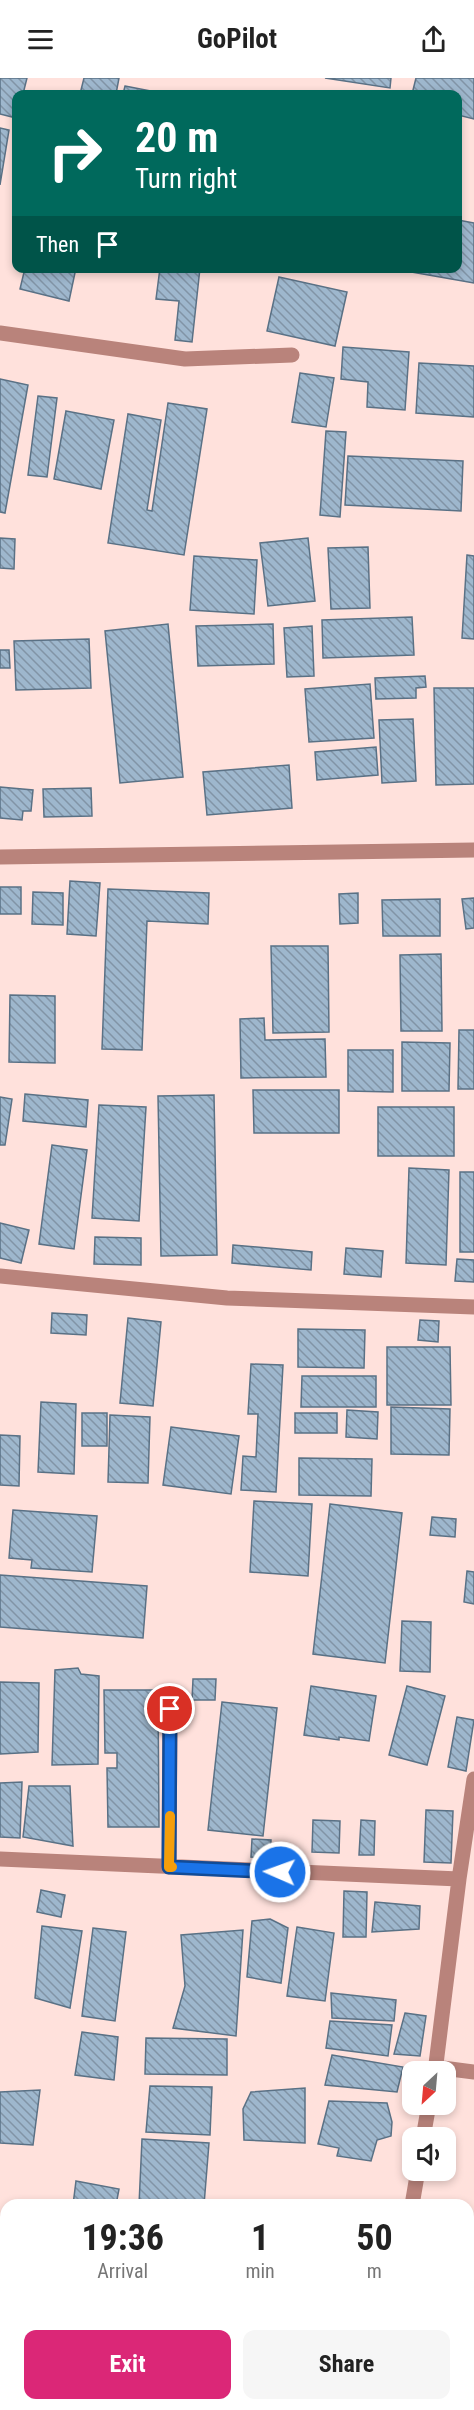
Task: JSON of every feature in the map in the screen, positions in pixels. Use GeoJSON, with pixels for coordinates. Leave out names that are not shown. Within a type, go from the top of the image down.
{"type":"FeatureCollection","features":[{"type":"Feature","properties":{"kind":"street"},"geometry":{"type":"LineString","coordinates":[[0,333],[185,359],[292,355]]}},
{"type":"Feature","properties":{"kind":"street"},"geometry":{"type":"LineString","coordinates":[[0,857],[474,850]]}},
{"type":"Feature","properties":{"kind":"street"},"geometry":{"type":"LineString","coordinates":[[0,1276],[227,1298],[474,1307]]}},
{"type":"Feature","properties":{"kind":"street"},"geometry":{"type":"LineString","coordinates":[[169,1867],[170,1709]]}},
{"type":"Feature","properties":{"kind":"street"},"geometry":{"type":"LineString","coordinates":[[436,2061],[474,1779]]}},
{"type":"Feature","properties":{"kind":"street"},"geometry":{"type":"LineString","coordinates":[[0,1859],[459,1880]]}},
{"type":"Feature","properties":{"kind":"street"},"geometry":{"type":"LineString","coordinates":[[456,2071],[474,2072]]}},
{"type":"Feature","properties":{"kind":"street"},"geometry":{"type":"LineString","coordinates":[[413,2199],[416,2181]]}},
{"type":"Feature","properties":{"kind":"building"},"geometry":{"type":"Polygon","coordinates":[[[0,78],[27,78],[24,90],[12,90],[12,117],[0,114],[0,78]]]}},
{"type":"Feature","properties":{"kind":"building"},"geometry":{"type":"Polygon","coordinates":[[[84,78],[119,78],[117,90],[81,90],[84,78]]]}},
{"type":"Feature","properties":{"kind":"building"},"geometry":{"type":"Polygon","coordinates":[[[325,78],[391,78],[390,88],[325,78]]]}},
{"type":"Feature","properties":{"kind":"building"},"geometry":{"type":"Polygon","coordinates":[[[416,78],[474,78],[474,119],[462,116],[462,90],[413,90],[416,78]]]}},
{"type":"Feature","properties":{"kind":"building"},"geometry":{"type":"Polygon","coordinates":[[[125,86],[146,90],[124,90],[125,86]]]}},
{"type":"Feature","properties":{"kind":"building"},"geometry":{"type":"Polygon","coordinates":[[[0,128],[9,130],[0,185],[0,128]]]}},
{"type":"Feature","properties":{"kind":"building"},"geometry":{"type":"Polygon","coordinates":[[[462,221],[474,223],[474,283],[417,273],[462,273],[462,221]]]}},
{"type":"Feature","properties":{"kind":"building"},"geometry":{"type":"Polygon","coordinates":[[[24,273],[75,273],[69,301],[20,289],[24,273]]]}},
{"type":"Feature","properties":{"kind":"building"},"geometry":{"type":"Polygon","coordinates":[[[159,273],[199,273],[192,342],[175,340],[179,301],[156,299],[159,273]]]}},
{"type":"Feature","properties":{"kind":"building"},"geometry":{"type":"Polygon","coordinates":[[[279,277],[347,292],[335,346],[267,331],[279,277]]]}},
{"type":"Feature","properties":{"kind":"building"},"geometry":{"type":"Polygon","coordinates":[[[343,347],[409,352],[405,410],[367,407],[368,382],[341,379],[343,347]]]}},
{"type":"Feature","properties":{"kind":"building"},"geometry":{"type":"Polygon","coordinates":[[[419,363],[474,366],[474,417],[416,413],[419,363]]]}},
{"type":"Feature","properties":{"kind":"building"},"geometry":{"type":"Polygon","coordinates":[[[300,373],[334,378],[326,427],[292,422],[300,373]]]}},
{"type":"Feature","properties":{"kind":"building"},"geometry":{"type":"Polygon","coordinates":[[[0,379],[28,385],[5,513],[0,512],[0,379]]]}},
{"type":"Feature","properties":{"kind":"building"},"geometry":{"type":"Polygon","coordinates":[[[38,396],[57,398],[47,477],[28,475],[38,396]]]}},
{"type":"Feature","properties":{"kind":"building"},"geometry":{"type":"Polygon","coordinates":[[[168,403],[207,409],[184,555],[108,543],[128,414],[161,420],[147,510],[152,511],[168,403]]]}},
{"type":"Feature","properties":{"kind":"building"},"geometry":{"type":"Polygon","coordinates":[[[66,411],[114,420],[101,489],[54,479],[66,411]]]}},
{"type":"Feature","properties":{"kind":"building"},"geometry":{"type":"Polygon","coordinates":[[[326,431],[346,432],[340,517],[320,515],[326,431]]]}},
{"type":"Feature","properties":{"kind":"building"},"geometry":{"type":"Polygon","coordinates":[[[348,456],[463,461],[461,511],[345,505],[348,456]]]}},
{"type":"Feature","properties":{"kind":"building"},"geometry":{"type":"Polygon","coordinates":[[[0,538],[15,539],[14,569],[0,568],[0,538]]]}},
{"type":"Feature","properties":{"kind":"building"},"geometry":{"type":"Polygon","coordinates":[[[308,538],[315,601],[268,606],[260,543],[308,538]]]}},
{"type":"Feature","properties":{"kind":"building"},"geometry":{"type":"Polygon","coordinates":[[[368,547],[370,608],[331,609],[328,548],[368,547]]]}},
{"type":"Feature","properties":{"kind":"building"},"geometry":{"type":"Polygon","coordinates":[[[467,555],[474,556],[474,639],[462,638],[467,555]]]}},
{"type":"Feature","properties":{"kind":"building"},"geometry":{"type":"Polygon","coordinates":[[[194,556],[257,560],[254,614],[190,610],[194,556]]]}},
{"type":"Feature","properties":{"kind":"building"},"geometry":{"type":"Polygon","coordinates":[[[412,617],[414,655],[323,658],[322,620],[412,617]]]}},
{"type":"Feature","properties":{"kind":"building"},"geometry":{"type":"Polygon","coordinates":[[[168,624],[183,777],[120,783],[105,631],[168,624]]]}},
{"type":"Feature","properties":{"kind":"building"},"geometry":{"type":"Polygon","coordinates":[[[273,624],[274,664],[198,666],[196,626],[273,624]]]}},
{"type":"Feature","properties":{"kind":"building"},"geometry":{"type":"Polygon","coordinates":[[[312,626],[314,676],[287,677],[284,628],[312,626]]]}},
{"type":"Feature","properties":{"kind":"building"},"geometry":{"type":"Polygon","coordinates":[[[89,639],[91,688],[16,690],[14,641],[89,639]]]}},
{"type":"Feature","properties":{"kind":"building"},"geometry":{"type":"Polygon","coordinates":[[[0,650],[9,650],[10,668],[0,668],[0,650]]]}},
{"type":"Feature","properties":{"kind":"building"},"geometry":{"type":"Polygon","coordinates":[[[425,676],[426,687],[416,688],[416,698],[376,699],[375,678],[425,676]]]}},
{"type":"Feature","properties":{"kind":"building"},"geometry":{"type":"Polygon","coordinates":[[[370,684],[374,738],[309,742],[305,689],[370,684]]]}},
{"type":"Feature","properties":{"kind":"building"},"geometry":{"type":"Polygon","coordinates":[[[434,688],[474,688],[474,784],[436,785],[434,688]]]}},
{"type":"Feature","properties":{"kind":"building"},"geometry":{"type":"Polygon","coordinates":[[[413,719],[416,781],[382,783],[379,720],[413,719]]]}},
{"type":"Feature","properties":{"kind":"building"},"geometry":{"type":"Polygon","coordinates":[[[376,747],[378,775],[317,780],[315,752],[376,747]]]}},
{"type":"Feature","properties":{"kind":"building"},"geometry":{"type":"Polygon","coordinates":[[[289,765],[292,808],[207,815],[203,772],[289,765]]]}},
{"type":"Feature","properties":{"kind":"building"},"geometry":{"type":"Polygon","coordinates":[[[0,787],[33,790],[31,811],[23,811],[22,820],[0,818],[0,787]]]}},
{"type":"Feature","properties":{"kind":"building"},"geometry":{"type":"Polygon","coordinates":[[[91,788],[92,816],[44,817],[43,789],[91,788]]]}},
{"type":"Feature","properties":{"kind":"building"},"geometry":{"type":"Polygon","coordinates":[[[70,881],[100,883],[96,936],[67,934],[70,881]]]}},
{"type":"Feature","properties":{"kind":"building"},"geometry":{"type":"Polygon","coordinates":[[[0,887],[21,887],[21,914],[0,914],[0,887]]]}},
{"type":"Feature","properties":{"kind":"building"},"geometry":{"type":"Polygon","coordinates":[[[108,889],[209,893],[208,924],[147,921],[142,1050],[102,1049],[108,889]]]}},
{"type":"Feature","properties":{"kind":"building"},"geometry":{"type":"Polygon","coordinates":[[[33,892],[63,893],[63,925],[32,924],[33,892]]]}},
{"type":"Feature","properties":{"kind":"building"},"geometry":{"type":"Polygon","coordinates":[[[358,893],[358,923],[340,924],[339,894],[358,893]]]}},
{"type":"Feature","properties":{"kind":"building"},"geometry":{"type":"Polygon","coordinates":[[[474,898],[474,928],[466,929],[462,899],[474,898]]]}},
{"type":"Feature","properties":{"kind":"building"},"geometry":{"type":"Polygon","coordinates":[[[440,899],[440,936],[383,936],[382,900],[440,899]]]}},
{"type":"Feature","properties":{"kind":"building"},"geometry":{"type":"Polygon","coordinates":[[[271,946],[328,946],[329,1032],[273,1033],[271,946]]]}},
{"type":"Feature","properties":{"kind":"building"},"geometry":{"type":"Polygon","coordinates":[[[441,954],[442,1031],[401,1031],[400,955],[441,954]]]}},
{"type":"Feature","properties":{"kind":"building"},"geometry":{"type":"Polygon","coordinates":[[[10,995],[55,996],[55,1063],[9,1062],[10,995]]]}},
{"type":"Feature","properties":{"kind":"building"},"geometry":{"type":"Polygon","coordinates":[[[264,1018],[265,1040],[325,1039],[326,1077],[241,1078],[240,1019],[264,1018]]]}},
{"type":"Feature","properties":{"kind":"building"},"geometry":{"type":"Polygon","coordinates":[[[459,1030],[474,1030],[474,1089],[458,1089],[459,1030]]]}},
{"type":"Feature","properties":{"kind":"building"},"geometry":{"type":"Polygon","coordinates":[[[402,1042],[450,1043],[449,1091],[402,1091],[402,1042]]]}},
{"type":"Feature","properties":{"kind":"building"},"geometry":{"type":"Polygon","coordinates":[[[348,1050],[393,1050],[393,1092],[348,1091],[348,1050]]]}},
{"type":"Feature","properties":{"kind":"building"},"geometry":{"type":"Polygon","coordinates":[[[253,1090],[339,1090],[339,1133],[254,1133],[253,1090]]]}},
{"type":"Feature","properties":{"kind":"building"},"geometry":{"type":"Polygon","coordinates":[[[25,1094],[88,1100],[86,1127],[23,1121],[25,1094]]]}},
{"type":"Feature","properties":{"kind":"building"},"geometry":{"type":"Polygon","coordinates":[[[214,1095],[217,1255],[161,1256],[158,1096],[214,1095]]]}},
{"type":"Feature","properties":{"kind":"building"},"geometry":{"type":"Polygon","coordinates":[[[0,1097],[12,1099],[5,1145],[0,1145],[0,1097]]]}},
{"type":"Feature","properties":{"kind":"building"},"geometry":{"type":"Polygon","coordinates":[[[99,1105],[146,1107],[139,1221],[92,1218],[99,1105]]]}},
{"type":"Feature","properties":{"kind":"building"},"geometry":{"type":"Polygon","coordinates":[[[378,1107],[454,1107],[454,1156],[378,1156],[378,1107]]]}},
{"type":"Feature","properties":{"kind":"building"},"geometry":{"type":"Polygon","coordinates":[[[52,1145],[87,1150],[74,1249],[39,1244],[52,1145]]]}},
{"type":"Feature","properties":{"kind":"building"},"geometry":{"type":"Polygon","coordinates":[[[409,1168],[449,1170],[446,1265],[406,1263],[409,1168]]]}},
{"type":"Feature","properties":{"kind":"building"},"geometry":{"type":"Polygon","coordinates":[[[460,1172],[474,1172],[474,1252],[460,1252],[460,1172]]]}},
{"type":"Feature","properties":{"kind":"building"},"geometry":{"type":"Polygon","coordinates":[[[0,1223],[29,1230],[21,1263],[0,1258],[0,1223]]]}},
{"type":"Feature","properties":{"kind":"building"},"geometry":{"type":"Polygon","coordinates":[[[95,1237],[141,1238],[141,1265],[94,1264],[95,1237]]]}},
{"type":"Feature","properties":{"kind":"building"},"geometry":{"type":"Polygon","coordinates":[[[233,1245],[312,1252],[311,1270],[232,1263],[233,1245]]]}},
{"type":"Feature","properties":{"kind":"building"},"geometry":{"type":"Polygon","coordinates":[[[346,1248],[383,1251],[381,1277],[344,1274],[346,1248]]]}},
{"type":"Feature","properties":{"kind":"building"},"geometry":{"type":"Polygon","coordinates":[[[457,1259],[474,1260],[474,1282],[455,1281],[457,1259]]]}},
{"type":"Feature","properties":{"kind":"building"},"geometry":{"type":"Polygon","coordinates":[[[52,1313],[87,1315],[86,1335],[51,1333],[52,1313]]]}},
{"type":"Feature","properties":{"kind":"building"},"geometry":{"type":"Polygon","coordinates":[[[128,1318],[161,1322],[153,1406],[120,1403],[128,1318]]]}},
{"type":"Feature","properties":{"kind":"building"},"geometry":{"type":"Polygon","coordinates":[[[420,1320],[439,1321],[438,1342],[418,1340],[420,1320]]]}},
{"type":"Feature","properties":{"kind":"building"},"geometry":{"type":"Polygon","coordinates":[[[298,1329],[365,1330],[364,1368],[298,1367],[298,1329]]]}},
{"type":"Feature","properties":{"kind":"building"},"geometry":{"type":"Polygon","coordinates":[[[387,1347],[450,1347],[451,1405],[387,1405],[387,1347]]]}},
{"type":"Feature","properties":{"kind":"building"},"geometry":{"type":"Polygon","coordinates":[[[251,1364],[283,1365],[276,1492],[241,1490],[243,1456],[256,1457],[258,1414],[248,1414],[251,1364]]]}},
{"type":"Feature","properties":{"kind":"building"},"geometry":{"type":"Polygon","coordinates":[[[302,1376],[376,1376],[376,1407],[301,1407],[302,1376]]]}},
{"type":"Feature","properties":{"kind":"building"},"geometry":{"type":"Polygon","coordinates":[[[41,1402],[76,1404],[74,1474],[38,1472],[41,1402]]]}},
{"type":"Feature","properties":{"kind":"building"},"geometry":{"type":"Polygon","coordinates":[[[391,1407],[450,1409],[449,1455],[391,1454],[391,1407]]]}},
{"type":"Feature","properties":{"kind":"building"},"geometry":{"type":"Polygon","coordinates":[[[347,1410],[378,1412],[377,1439],[346,1437],[347,1410]]]}},
{"type":"Feature","properties":{"kind":"building"},"geometry":{"type":"Polygon","coordinates":[[[82,1413],[107,1413],[107,1446],[82,1446],[82,1413]]]}},
{"type":"Feature","properties":{"kind":"building"},"geometry":{"type":"Polygon","coordinates":[[[295,1413],[337,1413],[337,1433],[295,1433],[295,1413]]]}},
{"type":"Feature","properties":{"kind":"building"},"geometry":{"type":"Polygon","coordinates":[[[110,1415],[150,1417],[148,1483],[108,1482],[110,1415]]]}},
{"type":"Feature","properties":{"kind":"building"},"geometry":{"type":"Polygon","coordinates":[[[171,1427],[239,1436],[231,1494],[163,1485],[171,1427]]]}},
{"type":"Feature","properties":{"kind":"building"},"geometry":{"type":"Polygon","coordinates":[[[0,1435],[20,1436],[19,1486],[0,1485],[0,1435]]]}},
{"type":"Feature","properties":{"kind":"building"},"geometry":{"type":"Polygon","coordinates":[[[299,1458],[372,1459],[371,1496],[299,1495],[299,1458]]]}},
{"type":"Feature","properties":{"kind":"building"},"geometry":{"type":"Polygon","coordinates":[[[254,1501],[312,1504],[308,1576],[250,1572],[254,1501]]]}},
{"type":"Feature","properties":{"kind":"building"},"geometry":{"type":"Polygon","coordinates":[[[330,1504],[402,1513],[385,1663],[313,1654],[330,1504]]]}},
{"type":"Feature","properties":{"kind":"building"},"geometry":{"type":"Polygon","coordinates":[[[13,1510],[97,1516],[92,1572],[31,1568],[32,1560],[9,1558],[13,1510]]]}},
{"type":"Feature","properties":{"kind":"building"},"geometry":{"type":"Polygon","coordinates":[[[432,1517],[456,1519],[455,1537],[430,1535],[432,1517]]]}},
{"type":"Feature","properties":{"kind":"building"},"geometry":{"type":"Polygon","coordinates":[[[467,1571],[474,1572],[474,1604],[464,1602],[467,1571]]]}},
{"type":"Feature","properties":{"kind":"building"},"geometry":{"type":"Polygon","coordinates":[[[0,1575],[147,1586],[143,1638],[0,1627],[0,1575]]]}},
{"type":"Feature","properties":{"kind":"building"},"geometry":{"type":"Polygon","coordinates":[[[402,1621],[431,1622],[430,1672],[400,1671],[402,1621]]]}},
{"type":"Feature","properties":{"kind":"building"},"geometry":{"type":"Polygon","coordinates":[[[78,1668],[81,1674],[99,1676],[98,1764],[52,1765],[55,1670],[78,1668]]]}},
{"type":"Feature","properties":{"kind":"building"},"geometry":{"type":"Polygon","coordinates":[[[193,1679],[216,1679],[215,1700],[192,1700],[193,1679]]]}},
{"type":"Feature","properties":{"kind":"building"},"geometry":{"type":"Polygon","coordinates":[[[0,1682],[39,1683],[38,1752],[0,1754],[0,1682]]]}},
{"type":"Feature","properties":{"kind":"building"},"geometry":{"type":"Polygon","coordinates":[[[311,1686],[376,1696],[369,1741],[304,1735],[311,1686]]]}},
{"type":"Feature","properties":{"kind":"building"},"geometry":{"type":"Polygon","coordinates":[[[407,1686],[445,1696],[427,1765],[389,1755],[407,1686]]]}},
{"type":"Feature","properties":{"kind":"building"},"geometry":{"type":"Polygon","coordinates":[[[104,1690],[158,1690],[159,1827],[108,1827],[107,1768],[117,1768],[117,1753],[105,1753],[104,1690]]]}},
{"type":"Feature","properties":{"kind":"building"},"geometry":{"type":"Polygon","coordinates":[[[222,1702],[277,1708],[263,1836],[208,1830],[222,1702]]]}},
{"type":"Feature","properties":{"kind":"building"},"geometry":{"type":"Polygon","coordinates":[[[457,1717],[474,1720],[466,1771],[448,1767],[457,1717]]]}},
{"type":"Feature","properties":{"kind":"building"},"geometry":{"type":"Polygon","coordinates":[[[22,1782],[20,1838],[0,1837],[0,1783],[22,1782]]]}},
{"type":"Feature","properties":{"kind":"building"},"geometry":{"type":"Polygon","coordinates":[[[29,1786],[70,1786],[73,1846],[23,1837],[29,1786]]]}},
{"type":"Feature","properties":{"kind":"building"},"geometry":{"type":"Polygon","coordinates":[[[426,1810],[453,1811],[451,1863],[424,1862],[426,1810]]]}},
{"type":"Feature","properties":{"kind":"building"},"geometry":{"type":"Polygon","coordinates":[[[313,1820],[340,1821],[339,1853],[312,1852],[313,1820]]]}},
{"type":"Feature","properties":{"kind":"building"},"geometry":{"type":"Polygon","coordinates":[[[361,1820],[375,1821],[374,1855],[359,1855],[361,1820]]]}},
{"type":"Feature","properties":{"kind":"building"},"geometry":{"type":"Polygon","coordinates":[[[252,1839],[271,1840],[270,1859],[251,1857],[252,1839]]]}},
{"type":"Feature","properties":{"kind":"building"},"geometry":{"type":"Polygon","coordinates":[[[41,1890],[65,1895],[61,1917],[37,1912],[41,1890]]]}},
{"type":"Feature","properties":{"kind":"building"},"geometry":{"type":"Polygon","coordinates":[[[344,1891],[367,1892],[366,1937],[343,1937],[344,1891]]]}},
{"type":"Feature","properties":{"kind":"building"},"geometry":{"type":"Polygon","coordinates":[[[375,1902],[420,1906],[419,1929],[372,1932],[375,1902]]]}},
{"type":"Feature","properties":{"kind":"building"},"geometry":{"type":"Polygon","coordinates":[[[270,1919],[288,1928],[281,1983],[247,1977],[252,1921],[270,1919]]]}},
{"type":"Feature","properties":{"kind":"building"},"geometry":{"type":"Polygon","coordinates":[[[42,1926],[82,1931],[70,2008],[35,1998],[42,1926]]]}},
{"type":"Feature","properties":{"kind":"building"},"geometry":{"type":"Polygon","coordinates":[[[297,1927],[334,1933],[325,2001],[287,1996],[297,1927]]]}},
{"type":"Feature","properties":{"kind":"building"},"geometry":{"type":"Polygon","coordinates":[[[93,1928],[126,1932],[115,2021],[82,2016],[93,1928]]]}},
{"type":"Feature","properties":{"kind":"building"},"geometry":{"type":"Polygon","coordinates":[[[243,1930],[236,2036],[173,2028],[185,1986],[181,1935],[243,1930]]]}},
{"type":"Feature","properties":{"kind":"building"},"geometry":{"type":"Polygon","coordinates":[[[331,1993],[396,2000],[394,2021],[332,2018],[331,1993]]]}},
{"type":"Feature","properties":{"kind":"building"},"geometry":{"type":"Polygon","coordinates":[[[405,2013],[426,2016],[420,2056],[394,2054],[405,2013]]]}},
{"type":"Feature","properties":{"kind":"building"},"geometry":{"type":"Polygon","coordinates":[[[330,2021],[392,2025],[388,2056],[326,2048],[330,2021]]]}},
{"type":"Feature","properties":{"kind":"building"},"geometry":{"type":"Polygon","coordinates":[[[82,2032],[118,2037],[114,2080],[75,2075],[82,2032]]]}},
{"type":"Feature","properties":{"kind":"building"},"geometry":{"type":"Polygon","coordinates":[[[146,2038],[227,2039],[227,2075],[145,2074],[146,2038]]]}},
{"type":"Feature","properties":{"kind":"building"},"geometry":{"type":"Polygon","coordinates":[[[332,2055],[402,2067],[397,2092],[325,2085],[332,2055]]]}},
{"type":"Feature","properties":{"kind":"building"},"geometry":{"type":"Polygon","coordinates":[[[150,2086],[212,2087],[210,2135],[146,2132],[150,2086]]]}},
{"type":"Feature","properties":{"kind":"building"},"geometry":{"type":"Polygon","coordinates":[[[305,2088],[305,2143],[244,2140],[243,2109],[251,2092],[305,2088]]]}},
{"type":"Feature","properties":{"kind":"building"},"geometry":{"type":"Polygon","coordinates":[[[40,2090],[33,2145],[0,2143],[0,2092],[40,2090]]]}},
{"type":"Feature","properties":{"kind":"building"},"geometry":{"type":"Polygon","coordinates":[[[329,2101],[387,2103],[392,2122],[391,2136],[377,2140],[371,2161],[337,2156],[339,2148],[318,2144],[329,2101]]]}},
{"type":"Feature","properties":{"kind":"building"},"geometry":{"type":"Polygon","coordinates":[[[142,2139],[209,2143],[204,2199],[139,2199],[142,2139]]]}},
{"type":"Feature","properties":{"kind":"building"},"geometry":{"type":"Polygon","coordinates":[[[76,2181],[119,2189],[117,2199],[74,2199],[76,2181]]]}},
{"type":"Feature","properties":{"kind":"slow traffic"},"geometry":{"type":"LineString","coordinates":[[170,1816],[169,1867],[172,1867]]}},
{"type":"Feature","properties":{"kind":"route"},"geometry":{"type":"LineString","coordinates":[[170,1709],[169,1867],[280,1872]]}}]}
